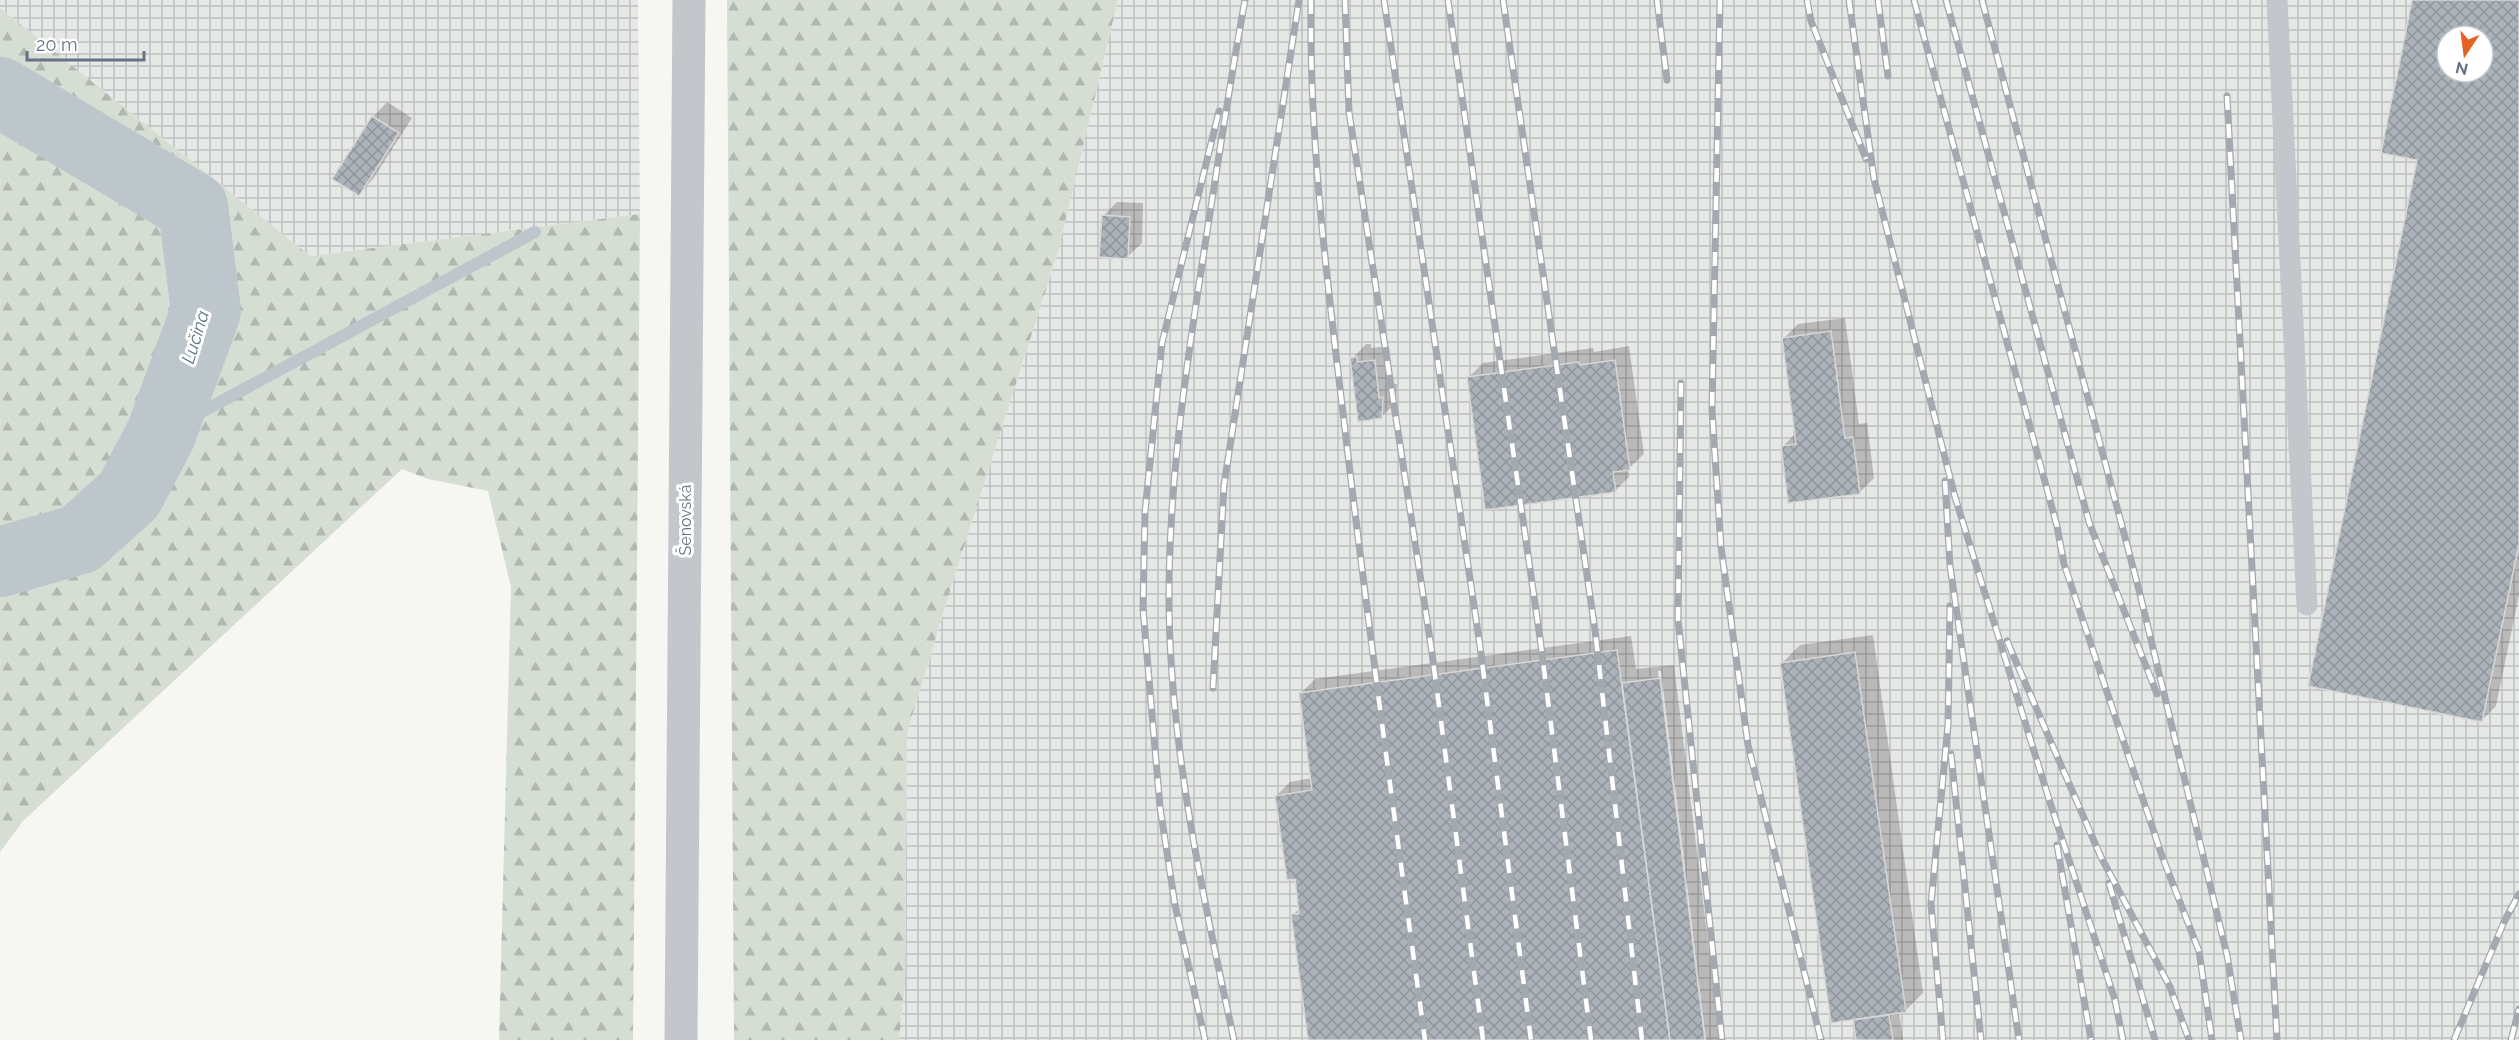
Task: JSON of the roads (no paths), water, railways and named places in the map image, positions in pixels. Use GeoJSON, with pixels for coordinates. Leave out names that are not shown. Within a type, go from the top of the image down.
{"type":"FeatureCollection","features":[{"type":"Feature","properties":{"kind":"street","name":"Šenovská"},"geometry":{"type":"LineString","coordinates":[[681,1040],[689,0]]}},
{"type":"Feature","properties":{"kind":"lane"},"geometry":{"type":"LineString","coordinates":[[2277,0],[2307,605]]}},
{"type":"Feature","properties":{"kind":"waterway","name":"Lučina"},"geometry":{"type":"LineString","coordinates":[[0,92],[193,207],[206,311],[161,434],[129,495],[80,539],[0,562]]}},
{"type":"Feature","properties":{"kind":"waterway"},"geometry":{"type":"LineString","coordinates":[[161,434],[535,232]]}},
{"type":"Feature","properties":{"kind":"railway"},"geometry":{"type":"LineString","coordinates":[[1234,1040],[1200,875],[1181,764],[1175,708],[1169,597],[1172,508],[1186,376],[1219,153],[1245,0]]}},
{"type":"Feature","properties":{"kind":"railway"},"geometry":{"type":"LineString","coordinates":[[1213,688],[1224,485],[1299,0]]}},
{"type":"Feature","properties":{"kind":"railway"},"geometry":{"type":"LineString","coordinates":[[1311,0],[1316,162],[1326,269],[1364,582],[1425,1040]]}},
{"type":"Feature","properties":{"kind":"railway"},"geometry":{"type":"LineString","coordinates":[[1345,0],[1349,112],[1432,653],[1483,1040]]}},
{"type":"Feature","properties":{"kind":"railway"},"geometry":{"type":"LineString","coordinates":[[1384,0],[1480,646],[1531,1040]]}},
{"type":"Feature","properties":{"kind":"railway"},"geometry":{"type":"LineString","coordinates":[[1448,0],[1540,638],[1591,1040]]}},
{"type":"Feature","properties":{"kind":"railway"},"geometry":{"type":"LineString","coordinates":[[1503,0],[1595,630],[1642,1040]]}},
{"type":"Feature","properties":{"kind":"railway"},"geometry":{"type":"LineString","coordinates":[[1657,0],[1667,80]]}},
{"type":"Feature","properties":{"kind":"railway"},"geometry":{"type":"LineString","coordinates":[[1720,0],[1712,410],[1721,547],[1748,745],[1821,1040]]}},
{"type":"Feature","properties":{"kind":"railway"},"geometry":{"type":"LineString","coordinates":[[1807,0],[1811,21],[1866,159]]}},
{"type":"Feature","properties":{"kind":"railway"},"geometry":{"type":"LineString","coordinates":[[1849,0],[1874,179],[1955,497],[2048,796],[2115,1000],[2123,1040]]}},
{"type":"Feature","properties":{"kind":"railway"},"geometry":{"type":"LineString","coordinates":[[1878,0],[1888,76]]}},
{"type":"Feature","properties":{"kind":"railway"},"geometry":{"type":"LineString","coordinates":[[1914,0],[2057,526],[2064,564],[2162,856],[2199,951],[2212,1040]]}},
{"type":"Feature","properties":{"kind":"railway"},"geometry":{"type":"LineString","coordinates":[[1946,0],[2089,522],[2157,694]]}},
{"type":"Feature","properties":{"kind":"railway"},"geometry":{"type":"LineString","coordinates":[[1982,0],[2139,590],[2227,955],[2241,1040]]}},
{"type":"Feature","properties":{"kind":"railway"},"geometry":{"type":"LineString","coordinates":[[2227,96],[2277,1040]]}},
{"type":"Feature","properties":{"kind":"railway"},"geometry":{"type":"LineString","coordinates":[[1205,1040],[1175,905],[1160,807],[1143,609],[1145,512],[1162,343],[1219,111]]}},
{"type":"Feature","properties":{"kind":"railway"},"geometry":{"type":"LineString","coordinates":[[1681,383],[1678,620],[1722,1040]]}},
{"type":"Feature","properties":{"kind":"railway"},"geometry":{"type":"LineString","coordinates":[[1945,481],[1950,566],[2019,1040]]}},
{"type":"Feature","properties":{"kind":"railway"},"geometry":{"type":"LineString","coordinates":[[1943,1040],[1931,904],[1948,725],[1950,606]]}},
{"type":"Feature","properties":{"kind":"railway"},"geometry":{"type":"LineString","coordinates":[[2007,641],[2101,857],[2170,987],[2189,1040]]}},
{"type":"Feature","properties":{"kind":"railway"},"geometry":{"type":"LineString","coordinates":[[1951,754],[1981,1040]]}},
{"type":"Feature","properties":{"kind":"railway"},"geometry":{"type":"LineString","coordinates":[[2057,845],[2091,1040]]}},
{"type":"Feature","properties":{"kind":"railway"},"geometry":{"type":"LineString","coordinates":[[2109,883],[2155,1040]]}},
{"type":"Feature","properties":{"kind":"railway"},"geometry":{"type":"LineString","coordinates":[[2454,1040],[2504,922],[2519,894]]}},
{"type":"Feature","properties":{"kind":"railway"},"geometry":{"type":"LineString","coordinates":[[2511,1040],[2519,1009]]}}]}
